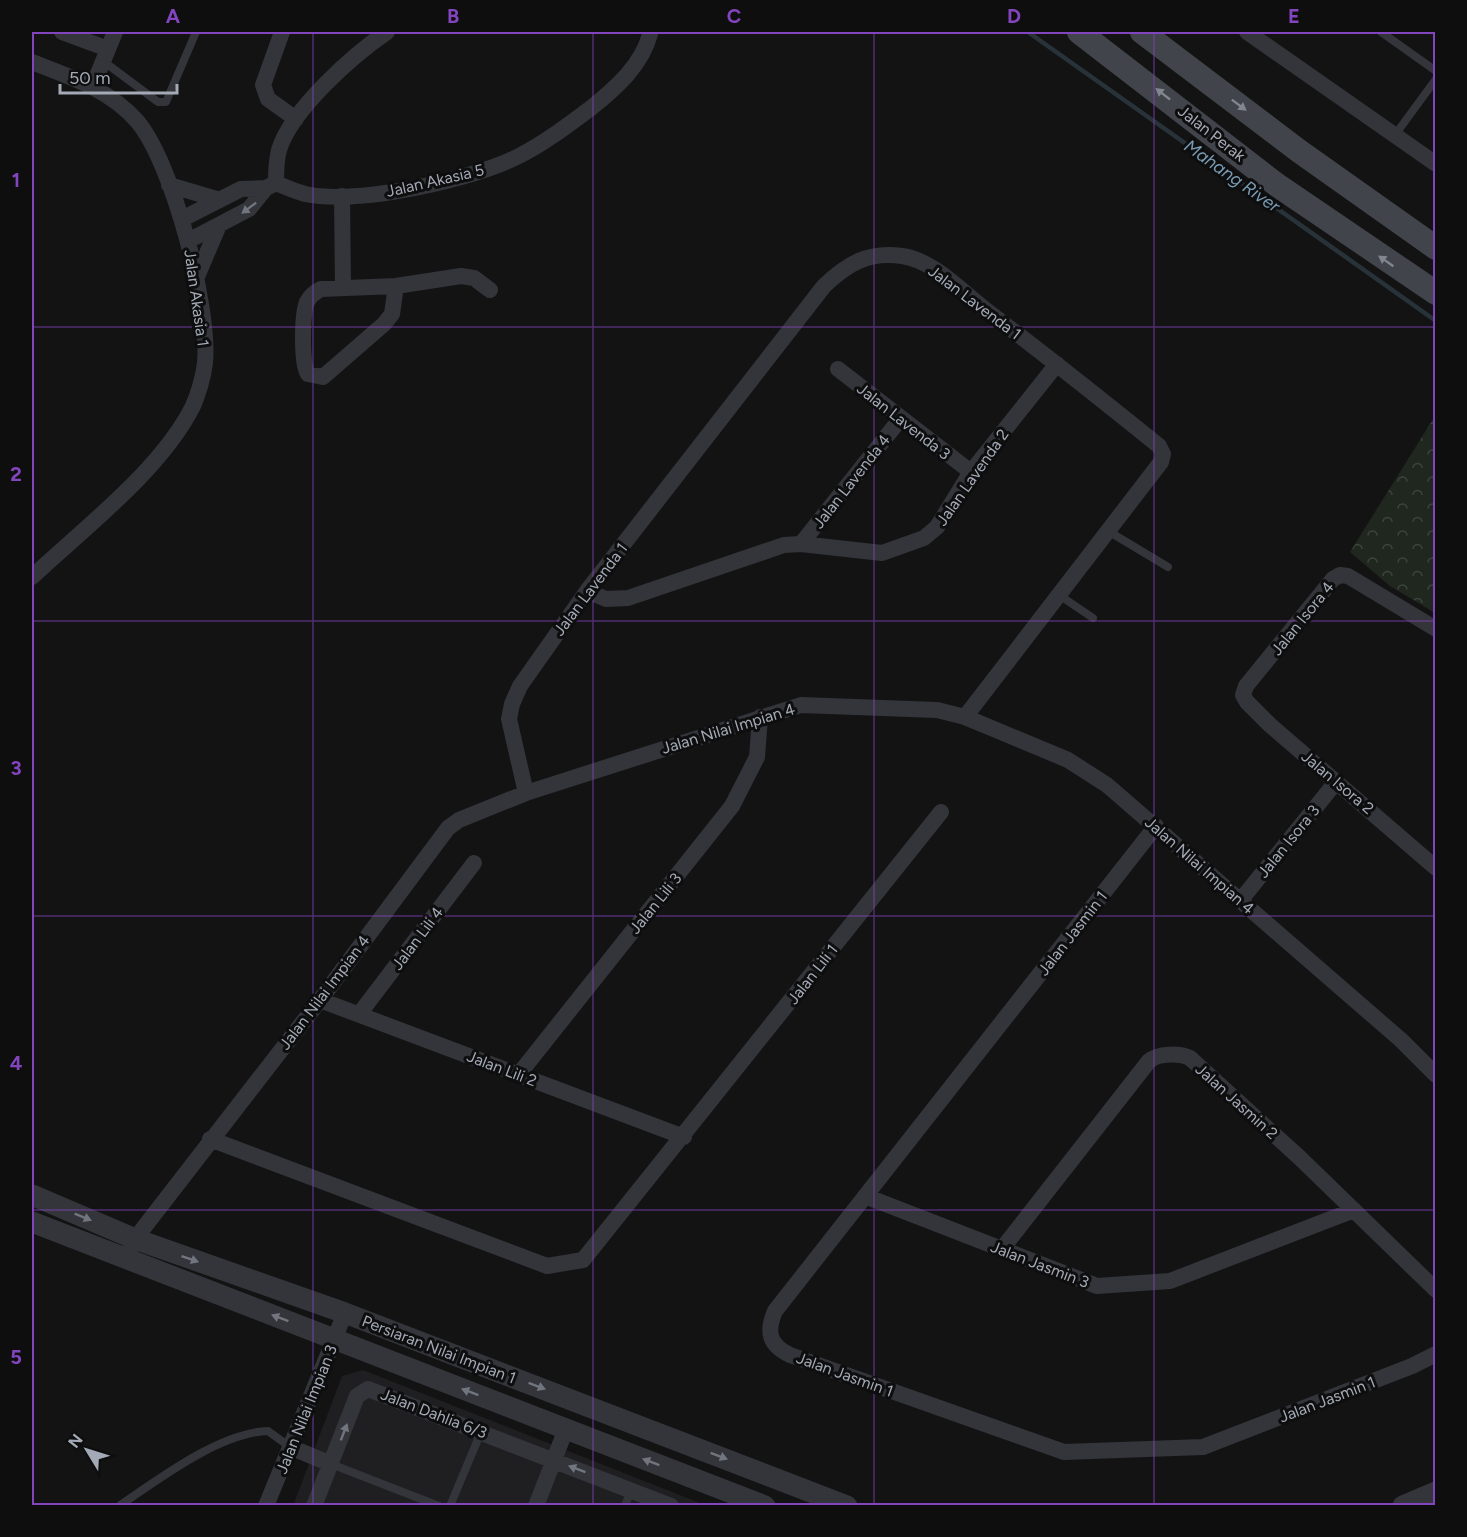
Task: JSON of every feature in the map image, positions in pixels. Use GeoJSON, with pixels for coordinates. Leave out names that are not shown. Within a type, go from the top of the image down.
{"type":"FeatureCollection","features":[{"type":"Feature","properties":{"kind":"main road","name":"Jalan Perak"},"geometry":{"type":"LineString","coordinates":[[1079,32],[1277,185],[1436,292]]}},
{"type":"Feature","properties":{"kind":"main road"},"geometry":{"type":"LineString","coordinates":[[1142,32],[1299,151],[1436,248]]}},
{"type":"Feature","properties":{"kind":"street"},"geometry":{"type":"LineString","coordinates":[[62,32],[105,55]]}},
{"type":"Feature","properties":{"kind":"street"},"geometry":{"type":"LineString","coordinates":[[93,86],[115,32]]}},
{"type":"Feature","properties":{"kind":"street"},"geometry":{"type":"LineString","coordinates":[[282,32],[262,85],[268,99],[296,119]]}},
{"type":"Feature","properties":{"kind":"street"},"geometry":{"type":"LineString","coordinates":[[188,241],[253,207],[271,185],[279,150],[296,119],[355,54],[387,32]]}},
{"type":"Feature","properties":{"kind":"street","name":"Jalan Akasia 5"},"geometry":{"type":"LineString","coordinates":[[271,185],[307,194],[342,196],[396,190],[467,176],[518,157],[558,133],[603,99],[641,58],[652,32]]}},
{"type":"Feature","properties":{"kind":"street"},"geometry":{"type":"LineString","coordinates":[[1248,32],[1436,164]]}},
{"type":"Feature","properties":{"kind":"street","name":"Jalan Akasia 1"},"geometry":{"type":"LineString","coordinates":[[32,62],[93,86],[120,106],[143,129],[169,185],[188,241],[203,320],[205,360],[202,380],[192,407],[171,440],[142,474],[32,577]]}},
{"type":"Feature","properties":{"kind":"street"},"geometry":{"type":"LineString","coordinates":[[169,185],[220,200]]}},
{"type":"Feature","properties":{"kind":"street"},"geometry":{"type":"LineString","coordinates":[[182,219],[245,187],[271,185]]}},
{"type":"Feature","properties":{"kind":"street"},"geometry":{"type":"LineString","coordinates":[[342,196],[344,288]]}},
{"type":"Feature","properties":{"kind":"street"},"geometry":{"type":"LineString","coordinates":[[196,279],[219,225]]}},
{"type":"Feature","properties":{"kind":"street","name":"Jalan Lavenda 1"},"geometry":{"type":"LineString","coordinates":[[526,793],[510,733],[512,704],[534,665],[587,591],[824,286],[854,262],[885,255],[901,255],[922,262],[1057,364],[1159,446],[1163,454],[1161,462],[965,717]]}},
{"type":"Feature","properties":{"kind":"street"},"geometry":{"type":"LineString","coordinates":[[396,285],[392,314],[384,324],[323,377],[312,377],[308,374],[303,363],[305,307],[311,296],[321,289],[396,285],[461,276],[474,278],[490,290]]}},
{"type":"Feature","properties":{"kind":"street","name":"Jalan Lavenda 2"},"geometry":{"type":"LineString","coordinates":[[587,591],[606,599],[628,598],[768,549],[801,544],[882,553],[924,538],[937,527],[971,472],[1057,364]]}},
{"type":"Feature","properties":{"kind":"street","name":"Jalan Lavenda 3"},"geometry":{"type":"LineString","coordinates":[[838,369],[971,472]]}},
{"type":"Feature","properties":{"kind":"street","name":"Jalan Lavenda 4"},"geometry":{"type":"LineString","coordinates":[[801,544],[901,418]]}},
{"type":"Feature","properties":{"kind":"street","name":"Jalan Isora 4"},"geometry":{"type":"LineString","coordinates":[[1243,694],[1246,686],[1291,630],[1333,579],[1340,574],[1348,576],[1436,628]]}},
{"type":"Feature","properties":{"kind":"street","name":"Jalan Isora 2"},"geometry":{"type":"LineString","coordinates":[[1243,694],[1246,702],[1270,725],[1436,868]]}},
{"type":"Feature","properties":{"kind":"street","name":"Jalan Nilai Impian 4"},"geometry":{"type":"LineString","coordinates":[[126,1260],[135,1239],[210,1139],[320,1000],[448,828],[467,817],[526,793],[801,705],[922,708],[965,717],[1068,760],[1107,785],[1156,826],[1401,1040],[1436,1075]]}},
{"type":"Feature","properties":{"kind":"street","name":"Jalan Lili 3"},"geometry":{"type":"LineString","coordinates":[[519,1074],[732,806],[758,757],[760,717]]}},
{"type":"Feature","properties":{"kind":"street","name":"Jalan Isora 3"},"geometry":{"type":"LineString","coordinates":[[1240,901],[1336,782]]}},
{"type":"Feature","properties":{"kind":"street","name":"Jalan Lili 1"},"geometry":{"type":"LineString","coordinates":[[210,1139],[550,1267],[586,1259],[941,812]]}},
{"type":"Feature","properties":{"kind":"street","name":"Jalan Jasmin 1"},"geometry":{"type":"LineString","coordinates":[[1156,826],[775,1311],[769,1333],[773,1343],[790,1355],[1064,1452],[1203,1447],[1412,1366],[1436,1354]]}},
{"type":"Feature","properties":{"kind":"street","name":"Jalan Lili 4"},"geometry":{"type":"LineString","coordinates":[[360,1013],[474,863]]}},
{"type":"Feature","properties":{"kind":"street","name":"Jalan Lili 2"},"geometry":{"type":"LineString","coordinates":[[320,1000],[360,1013],[684,1137]]}},
{"type":"Feature","properties":{"kind":"street","name":"Jalan Jasmin 2"},"geometry":{"type":"LineString","coordinates":[[1002,1249],[1149,1060],[1158,1056],[1187,1056],[1354,1210],[1436,1290]]}},
{"type":"Feature","properties":{"kind":"street","name":"Persiaran Nilai Impian 1"},"geometry":{"type":"LineString","coordinates":[[32,1195],[135,1239],[345,1313],[847,1506]]}},
{"type":"Feature","properties":{"kind":"street","name":"Jalan Jasmin 3"},"geometry":{"type":"LineString","coordinates":[[865,1196],[1098,1286],[1170,1281],[1354,1210]]}},
{"type":"Feature","properties":{"kind":"street","name":"Persiaran Nilai Impian 1"},"geometry":{"type":"LineString","coordinates":[[32,1222],[765,1506]]}},
{"type":"Feature","properties":{"kind":"street","name":"Jalan Nilai Impian 3"},"geometry":{"type":"LineString","coordinates":[[266,1506],[345,1313]]}},
{"type":"Feature","properties":{"kind":"street","name":"Jalan Dahlia 6/3"},"geometry":{"type":"LineString","coordinates":[[314,1506],[357,1396],[368,1389],[554,1460],[628,1498],[671,1506]]}},
{"type":"Feature","properties":{"kind":"street"},"geometry":{"type":"LineString","coordinates":[[536,1506],[566,1429]]}},
{"type":"Feature","properties":{"kind":"street"},"geometry":{"type":"LineString","coordinates":[[290,1448],[331,1464]]}},
{"type":"Feature","properties":{"kind":"street"},"geometry":{"type":"LineString","coordinates":[[1402,1506],[1436,1492]]}},
{"type":"Feature","properties":{"kind":"lane"},"geometry":{"type":"LineString","coordinates":[[105,55],[158,102],[166,102],[196,32]]}},
{"type":"Feature","properties":{"kind":"lane"},"geometry":{"type":"LineString","coordinates":[[1381,32],[1436,71]]}},
{"type":"Feature","properties":{"kind":"lane"},"geometry":{"type":"LineString","coordinates":[[1395,135],[1436,79]]}},
{"type":"Feature","properties":{"kind":"lane"},"geometry":{"type":"LineString","coordinates":[[1108,531],[1168,567]]}},
{"type":"Feature","properties":{"kind":"lane"},"geometry":{"type":"LineString","coordinates":[[1059,595],[1093,618]]}},
{"type":"Feature","properties":{"kind":"lane"},"geometry":{"type":"LineString","coordinates":[[119,1506],[201,1455],[241,1435],[268,1431],[290,1448]]}},
{"type":"Feature","properties":{"kind":"lane"},"geometry":{"type":"LineString","coordinates":[[450,1506],[481,1432]]}},
{"type":"Feature","properties":{"kind":"lane"},"geometry":{"type":"LineString","coordinates":[[331,1464],[439,1506]]}},
{"type":"Feature","properties":{"kind":"shaded area"},"geometry":{"type":"Polygon","coordinates":[[[363,1370],[705,1505],[293,1506],[342,1376],[363,1370]]]}},
{"type":"Feature","properties":{"kind":"green space"},"geometry":{"type":"Polygon","coordinates":[[[1435,416],[1435,613],[1390,586],[1350,552],[1435,416]]]}},
{"type":"Feature","properties":{"kind":"waterway","name":"Mahang River"},"geometry":{"type":"LineString","coordinates":[[1028,32],[1436,321]]}}]}
